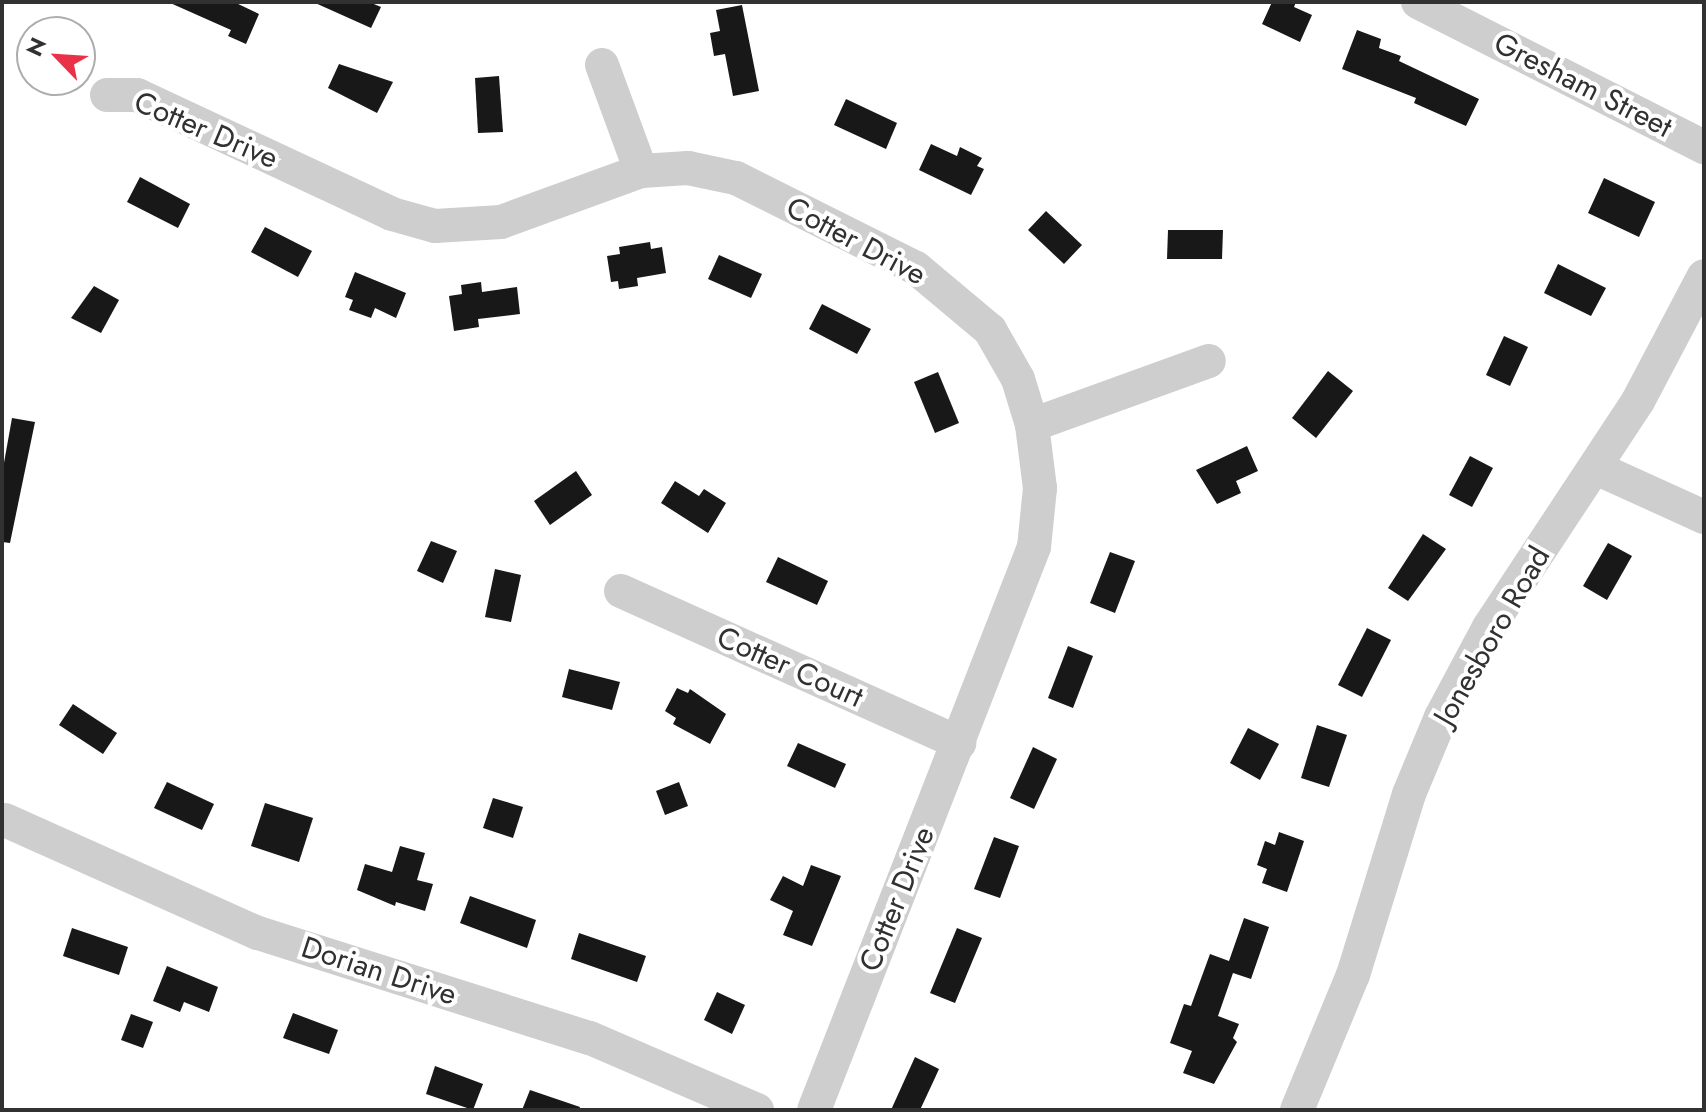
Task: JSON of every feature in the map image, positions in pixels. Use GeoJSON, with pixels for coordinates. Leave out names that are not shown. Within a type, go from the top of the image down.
{"type":"FeatureCollection","features":[{"type":"Feature","properties":{"kind":"street","name":"Gresham Street"},"geometry":{"type":"LineString","coordinates":[[1418,2],[1704,147]]}},
{"type":"Feature","properties":{"kind":"street"},"geometry":{"type":"LineString","coordinates":[[602,65],[641,171]]}},
{"type":"Feature","properties":{"kind":"street","name":"Cotter Drive"},"geometry":{"type":"LineString","coordinates":[[107,95],[137,95],[392,214],[435,226],[501,222],[641,171],[688,168],[736,178],[916,268],[990,330],[1018,379],[1032,425],[1040,488],[1034,547],[814,1110]]}},
{"type":"Feature","properties":{"kind":"street","name":"Jonesboro Road"},"geometry":{"type":"LineString","coordinates":[[1297,1110],[1353,975],[1409,794],[1441,717],[1489,627],[1596,468],[1704,276]]}},
{"type":"Feature","properties":{"kind":"street"},"geometry":{"type":"LineString","coordinates":[[1032,425],[1209,361]]}},
{"type":"Feature","properties":{"kind":"street"},"geometry":{"type":"LineString","coordinates":[[1596,468],[1704,517]]}},
{"type":"Feature","properties":{"kind":"street","name":"Cotter Court"},"geometry":{"type":"LineString","coordinates":[[621,591],[959,743]]}},
{"type":"Feature","properties":{"kind":"street","name":"Dorian Drive"},"geometry":{"type":"LineString","coordinates":[[5,820],[258,933],[590,1038],[757,1110]]}},
{"type":"Feature","properties":{"kind":"building"},"geometry":{"type":"Polygon","coordinates":[[[168,2],[234,2],[259,14],[246,44],[228,36],[231,30],[168,2]]]}},
{"type":"Feature","properties":{"kind":"building"},"geometry":{"type":"Polygon","coordinates":[[[313,2],[369,2],[381,7],[371,28],[313,2]]]}},
{"type":"Feature","properties":{"kind":"building"},"geometry":{"type":"Polygon","coordinates":[[[1272,2],[1296,2],[1294,7],[1312,15],[1300,42],[1262,24],[1272,2]]]}},
{"type":"Feature","properties":{"kind":"building"},"geometry":{"type":"Polygon","coordinates":[[[742,5],[759,91],[733,96],[725,54],[714,56],[710,33],[720,31],[716,10],[742,5]]]}},
{"type":"Feature","properties":{"kind":"building"},"geometry":{"type":"Polygon","coordinates":[[[1357,30],[1381,39],[1379,48],[1401,56],[1399,61],[1479,99],[1466,126],[1414,103],[1416,98],[1342,69],[1357,30]]]}},
{"type":"Feature","properties":{"kind":"building"},"geometry":{"type":"Polygon","coordinates":[[[339,64],[393,82],[377,113],[328,88],[339,64]]]}},
{"type":"Feature","properties":{"kind":"building"},"geometry":{"type":"Polygon","coordinates":[[[499,76],[503,132],[478,133],[475,78],[499,76]]]}},
{"type":"Feature","properties":{"kind":"building"},"geometry":{"type":"Polygon","coordinates":[[[846,99],[897,123],[886,149],[834,125],[846,99]]]}},
{"type":"Feature","properties":{"kind":"building"},"geometry":{"type":"Polygon","coordinates":[[[931,144],[957,156],[960,147],[982,158],[977,166],[984,169],[971,195],[919,170],[931,144]]]}},
{"type":"Feature","properties":{"kind":"building"},"geometry":{"type":"Polygon","coordinates":[[[140,177],[190,204],[178,228],[127,202],[140,177]]]}},
{"type":"Feature","properties":{"kind":"building"},"geometry":{"type":"Polygon","coordinates":[[[1604,178],[1655,202],[1639,237],[1588,213],[1604,178]]]}},
{"type":"Feature","properties":{"kind":"building"},"geometry":{"type":"Polygon","coordinates":[[[1046,211],[1082,245],[1064,264],[1028,230],[1046,211]]]}},
{"type":"Feature","properties":{"kind":"building"},"geometry":{"type":"Polygon","coordinates":[[[265,227],[312,251],[298,277],[251,252],[265,227]]]}},
{"type":"Feature","properties":{"kind":"building"},"geometry":{"type":"Polygon","coordinates":[[[1168,230],[1223,230],[1222,259],[1167,259],[1168,230]]]}},
{"type":"Feature","properties":{"kind":"building"},"geometry":{"type":"Polygon","coordinates":[[[650,242],[651,249],[662,247],[666,273],[637,278],[638,286],[619,289],[618,281],[611,282],[607,256],[620,254],[619,247],[650,242]]]}},
{"type":"Feature","properties":{"kind":"building"},"geometry":{"type":"Polygon","coordinates":[[[719,255],[762,274],[751,298],[708,279],[719,255]]]}},
{"type":"Feature","properties":{"kind":"building"},"geometry":{"type":"Polygon","coordinates":[[[1558,264],[1606,288],[1591,316],[1544,293],[1558,264]]]}},
{"type":"Feature","properties":{"kind":"building"},"geometry":{"type":"Polygon","coordinates":[[[355,272],[406,293],[396,318],[375,308],[371,318],[349,310],[353,300],[345,297],[355,272]]]}},
{"type":"Feature","properties":{"kind":"building"},"geometry":{"type":"Polygon","coordinates":[[[481,282],[482,292],[517,287],[520,314],[478,319],[479,327],[454,331],[449,296],[462,294],[461,285],[481,282]]]}},
{"type":"Feature","properties":{"kind":"building"},"geometry":{"type":"Polygon","coordinates":[[[94,286],[119,300],[101,333],[71,318],[94,286]]]}},
{"type":"Feature","properties":{"kind":"building"},"geometry":{"type":"Polygon","coordinates":[[[822,304],[871,329],[857,354],[809,329],[822,304]]]}},
{"type":"Feature","properties":{"kind":"building"},"geometry":{"type":"Polygon","coordinates":[[[1504,336],[1528,347],[1510,386],[1486,375],[1504,336]]]}},
{"type":"Feature","properties":{"kind":"building"},"geometry":{"type":"Polygon","coordinates":[[[1328,371],[1353,391],[1316,438],[1292,418],[1328,371]]]}},
{"type":"Feature","properties":{"kind":"building"},"geometry":{"type":"Polygon","coordinates":[[[938,372],[959,423],[935,433],[914,382],[938,372]]]}},
{"type":"Feature","properties":{"kind":"building"},"geometry":{"type":"Polygon","coordinates":[[[12,418],[35,422],[10,543],[2,542],[2,474],[12,418]]]}},
{"type":"Feature","properties":{"kind":"building"},"geometry":{"type":"Polygon","coordinates":[[[1247,446],[1258,471],[1236,481],[1241,493],[1217,504],[1196,470],[1247,446]]]}},
{"type":"Feature","properties":{"kind":"building"},"geometry":{"type":"Polygon","coordinates":[[[1470,456],[1493,468],[1472,507],[1449,495],[1470,456]]]}},
{"type":"Feature","properties":{"kind":"building"},"geometry":{"type":"Polygon","coordinates":[[[576,471],[592,495],[550,525],[534,501],[576,471]]]}},
{"type":"Feature","properties":{"kind":"building"},"geometry":{"type":"Polygon","coordinates":[[[675,481],[699,496],[704,489],[726,503],[708,533],[661,503],[675,481]]]}},
{"type":"Feature","properties":{"kind":"building"},"geometry":{"type":"Polygon","coordinates":[[[1423,534],[1446,549],[1408,601],[1388,588],[1423,534]]]}},
{"type":"Feature","properties":{"kind":"building"},"geometry":{"type":"Polygon","coordinates":[[[431,541],[457,551],[443,583],[417,571],[431,541]]]}},
{"type":"Feature","properties":{"kind":"building"},"geometry":{"type":"Polygon","coordinates":[[[1608,543],[1632,556],[1607,600],[1583,586],[1608,543]]]}},
{"type":"Feature","properties":{"kind":"building"},"geometry":{"type":"Polygon","coordinates":[[[1110,552],[1135,561],[1115,613],[1090,603],[1110,552]]]}},
{"type":"Feature","properties":{"kind":"building"},"geometry":{"type":"Polygon","coordinates":[[[778,557],[828,581],[817,605],[766,582],[778,557]]]}},
{"type":"Feature","properties":{"kind":"building"},"geometry":{"type":"Polygon","coordinates":[[[495,569],[521,575],[511,622],[485,617],[495,569]]]}},
{"type":"Feature","properties":{"kind":"building"},"geometry":{"type":"Polygon","coordinates":[[[1367,628],[1391,640],[1362,697],[1338,685],[1367,628]]]}},
{"type":"Feature","properties":{"kind":"building"},"geometry":{"type":"Polygon","coordinates":[[[1068,646],[1093,656],[1073,708],[1048,698],[1068,646]]]}},
{"type":"Feature","properties":{"kind":"building"},"geometry":{"type":"Polygon","coordinates":[[[569,669],[620,682],[612,710],[562,697],[569,669]]]}},
{"type":"Feature","properties":{"kind":"building"},"geometry":{"type":"Polygon","coordinates":[[[677,688],[688,693],[690,689],[726,714],[710,744],[673,724],[676,718],[665,711],[677,688]]]}},
{"type":"Feature","properties":{"kind":"building"},"geometry":{"type":"Polygon","coordinates":[[[73,704],[117,733],[103,754],[59,725],[73,704]]]}},
{"type":"Feature","properties":{"kind":"building"},"geometry":{"type":"Polygon","coordinates":[[[1317,725],[1347,735],[1329,787],[1301,778],[1317,725]]]}},
{"type":"Feature","properties":{"kind":"building"},"geometry":{"type":"Polygon","coordinates":[[[1248,728],[1279,744],[1260,780],[1230,763],[1248,728]]]}},
{"type":"Feature","properties":{"kind":"building"},"geometry":{"type":"Polygon","coordinates":[[[798,743],[846,764],[835,788],[787,766],[798,743]]]}},
{"type":"Feature","properties":{"kind":"building"},"geometry":{"type":"Polygon","coordinates":[[[1033,747],[1057,759],[1034,809],[1010,798],[1033,747]]]}},
{"type":"Feature","properties":{"kind":"building"},"geometry":{"type":"Polygon","coordinates":[[[167,782],[214,804],[202,830],[154,808],[167,782]]]}},
{"type":"Feature","properties":{"kind":"building"},"geometry":{"type":"Polygon","coordinates":[[[679,782],[688,806],[665,815],[656,791],[679,782]]]}},
{"type":"Feature","properties":{"kind":"building"},"geometry":{"type":"Polygon","coordinates":[[[493,798],[523,807],[513,838],[483,828],[493,798]]]}},
{"type":"Feature","properties":{"kind":"building"},"geometry":{"type":"Polygon","coordinates":[[[265,803],[313,818],[299,862],[251,846],[265,803]]]}},
{"type":"Feature","properties":{"kind":"building"},"geometry":{"type":"Polygon","coordinates":[[[1279,832],[1304,841],[1287,892],[1262,883],[1267,869],[1257,865],[1265,841],[1275,845],[1279,832]]]}},
{"type":"Feature","properties":{"kind":"building"},"geometry":{"type":"Polygon","coordinates":[[[994,837],[1019,846],[1000,898],[974,889],[994,837]]]}},
{"type":"Feature","properties":{"kind":"building"},"geometry":{"type":"Polygon","coordinates":[[[400,846],[425,853],[417,880],[433,884],[425,911],[396,902],[395,906],[357,890],[365,864],[392,872],[400,846]]]}},
{"type":"Feature","properties":{"kind":"building"},"geometry":{"type":"Polygon","coordinates":[[[811,865],[841,876],[812,946],[783,935],[793,911],[770,900],[783,876],[803,886],[811,865]]]}},
{"type":"Feature","properties":{"kind":"building"},"geometry":{"type":"Polygon","coordinates":[[[470,896],[536,920],[527,948],[460,923],[470,896]]]}},
{"type":"Feature","properties":{"kind":"building"},"geometry":{"type":"Polygon","coordinates":[[[1244,918],[1269,927],[1251,979],[1233,973],[1218,1016],[1239,1024],[1233,1038],[1237,1042],[1214,1084],[1183,1073],[1192,1051],[1170,1043],[1184,1004],[1191,1006],[1210,954],[1229,961],[1244,918]]]}},
{"type":"Feature","properties":{"kind":"building"},"geometry":{"type":"Polygon","coordinates":[[[72,928],[128,947],[119,975],[63,956],[72,928]]]}},
{"type":"Feature","properties":{"kind":"building"},"geometry":{"type":"Polygon","coordinates":[[[957,928],[982,938],[955,1003],[930,993],[957,928]]]}},
{"type":"Feature","properties":{"kind":"building"},"geometry":{"type":"Polygon","coordinates":[[[579,933],[646,956],[637,982],[571,959],[579,933]]]}},
{"type":"Feature","properties":{"kind":"building"},"geometry":{"type":"Polygon","coordinates":[[[167,966],[218,987],[209,1012],[184,1002],[180,1012],[153,1001],[167,966]]]}},
{"type":"Feature","properties":{"kind":"building"},"geometry":{"type":"Polygon","coordinates":[[[717,992],[745,1005],[732,1034],[704,1020],[717,992]]]}},
{"type":"Feature","properties":{"kind":"building"},"geometry":{"type":"Polygon","coordinates":[[[293,1013],[338,1030],[329,1054],[283,1038],[293,1013]]]}},
{"type":"Feature","properties":{"kind":"building"},"geometry":{"type":"Polygon","coordinates":[[[131,1014],[153,1022],[143,1048],[121,1040],[131,1014]]]}},
{"type":"Feature","properties":{"kind":"building"},"geometry":{"type":"Polygon","coordinates":[[[915,1057],[939,1069],[920,1110],[891,1110],[915,1057]]]}},
{"type":"Feature","properties":{"kind":"building"},"geometry":{"type":"Polygon","coordinates":[[[435,1066],[483,1084],[473,1110],[426,1094],[435,1066]]]}},
{"type":"Feature","properties":{"kind":"building"},"geometry":{"type":"Polygon","coordinates":[[[530,1090],[580,1107],[579,1110],[522,1110],[530,1090]]]}}]}
